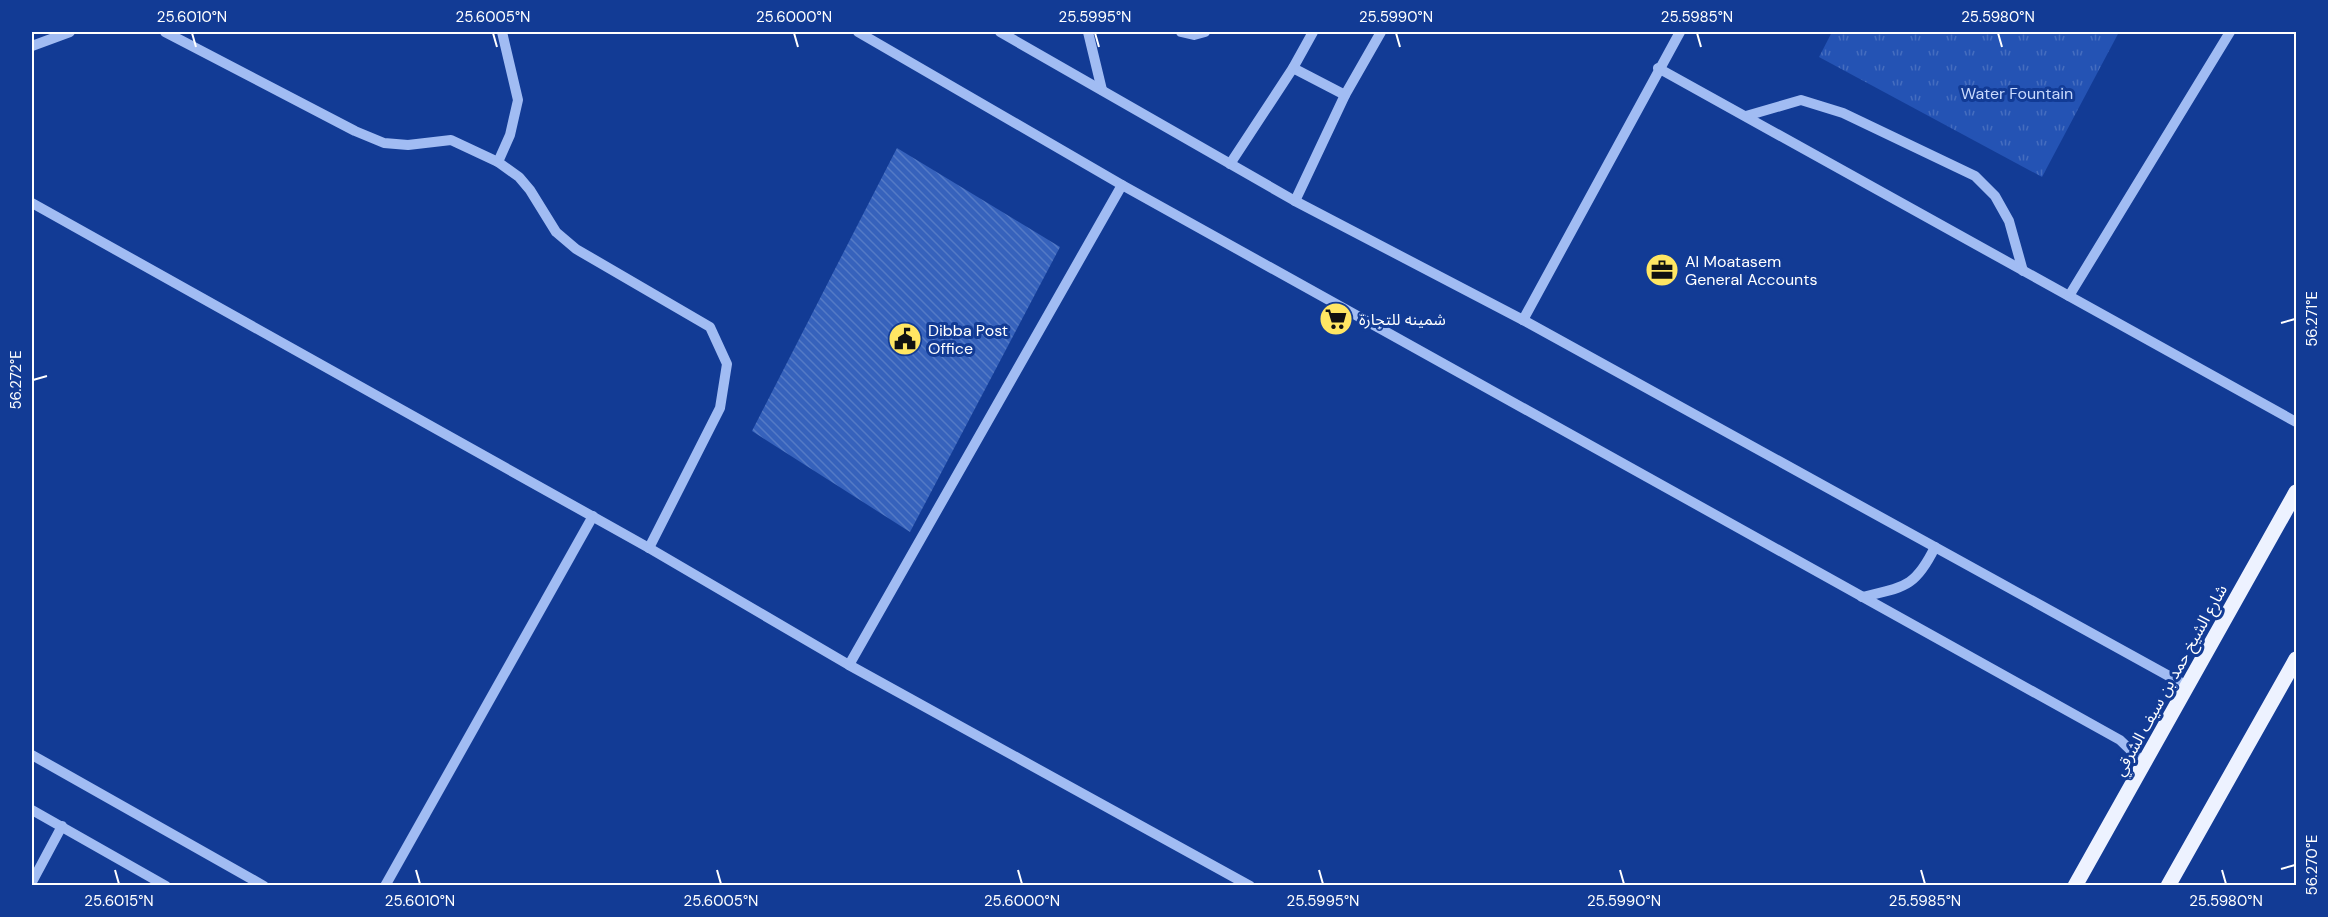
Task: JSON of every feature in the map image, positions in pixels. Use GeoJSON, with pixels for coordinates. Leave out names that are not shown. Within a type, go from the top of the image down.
{"type":"FeatureCollection","features":[{"type":"Feature","properties":{"kind":"main road","name":"شارع الشيخ حمد بن سيف الشرقي"},"geometry":{"type":"LineString","coordinates":[[2075,885],[2296,492]]}},
{"type":"Feature","properties":{"kind":"main road"},"geometry":{"type":"LineString","coordinates":[[2168,885],[2296,659]]}},
{"type":"Feature","properties":{"kind":"street"},"geometry":{"type":"LineString","coordinates":[[32,46],[70,32]]}},
{"type":"Feature","properties":{"kind":"street"},"geometry":{"type":"LineString","coordinates":[[165,32],[355,131],[384,143],[408,145],[451,140],[498,162],[519,177],[531,190],[556,232],[576,249],[710,327],[727,364],[720,408],[649,548]]}},
{"type":"Feature","properties":{"kind":"street"},"geometry":{"type":"LineString","coordinates":[[498,162],[510,135],[518,100],[502,32]]}},
{"type":"Feature","properties":{"kind":"street"},"geometry":{"type":"LineString","coordinates":[[858,32],[1122,185],[2120,740],[2144,763]]}},
{"type":"Feature","properties":{"kind":"street"},"geometry":{"type":"LineString","coordinates":[[1000,32],[1294,201],[1523,320],[2187,686]]}},
{"type":"Feature","properties":{"kind":"street"},"geometry":{"type":"LineString","coordinates":[[1088,32],[1102,90]]}},
{"type":"Feature","properties":{"kind":"street"},"geometry":{"type":"LineString","coordinates":[[1181,32],[1194,35],[1205,32]]}},
{"type":"Feature","properties":{"kind":"street"},"geometry":{"type":"LineString","coordinates":[[1230,164],[1293,68],[1313,32]]}},
{"type":"Feature","properties":{"kind":"street"},"geometry":{"type":"LineString","coordinates":[[1294,201],[1345,95],[1381,32]]}},
{"type":"Feature","properties":{"kind":"street"},"geometry":{"type":"LineString","coordinates":[[1523,320],[1658,68],[1680,32]]}},
{"type":"Feature","properties":{"kind":"street"},"geometry":{"type":"LineString","coordinates":[[2069,296],[2230,32]]}},
{"type":"Feature","properties":{"kind":"street"},"geometry":{"type":"LineString","coordinates":[[1293,68],[1345,95]]}},
{"type":"Feature","properties":{"kind":"street"},"geometry":{"type":"LineString","coordinates":[[1658,68],[2296,422]]}},
{"type":"Feature","properties":{"kind":"street"},"geometry":{"type":"LineString","coordinates":[[1746,116],[1801,100],[1843,113],[1975,176],[1995,196],[2009,221],[2023,271]]}},
{"type":"Feature","properties":{"kind":"street"},"geometry":{"type":"LineString","coordinates":[[849,665],[1122,185]]}},
{"type":"Feature","properties":{"kind":"street"},"geometry":{"type":"LineString","coordinates":[[32,203],[593,516],[849,665],[1250,885]]}},
{"type":"Feature","properties":{"kind":"street"},"geometry":{"type":"LineString","coordinates":[[385,885],[593,516]]}},
{"type":"Feature","properties":{"kind":"street"},"geometry":{"type":"LineString","coordinates":[[1862,597],[1915,581],[1923,571],[1935,547]]}},
{"type":"Feature","properties":{"kind":"street"},"geometry":{"type":"LineString","coordinates":[[32,755],[264,885]]}},
{"type":"Feature","properties":{"kind":"street"},"geometry":{"type":"LineString","coordinates":[[32,810],[166,885]]}},
{"type":"Feature","properties":{"kind":"street"},"geometry":{"type":"LineString","coordinates":[[32,882],[62,826]]}},
{"type":"Feature","properties":{"kind":"green space","name":"Water Fountain"},"geometry":{"type":"Polygon","coordinates":[[[1832,32],[2119,32],[2042,177],[1819,57],[1832,32]]]}},
{"type":"Feature","properties":{"kind":"building","name":"Dibba Post Office"},"geometry":{"type":"Polygon","coordinates":[[[897,148],[1060,247],[910,532],[752,431],[897,148]]]}},
{"type":"Feature","properties":{"kind":"place","name":"Al Moatasem General Accounts"},"geometry":{"type":"Point","coordinates":[1662,270]}},
{"type":"Feature","properties":{"kind":"place","name":"شمينه للتجارة"},"geometry":{"type":"Point","coordinates":[1336,319]}},
{"type":"Feature","properties":{"kind":"place","name":"Dibba Post Office"},"geometry":{"type":"Point","coordinates":[905,339]}}]}
